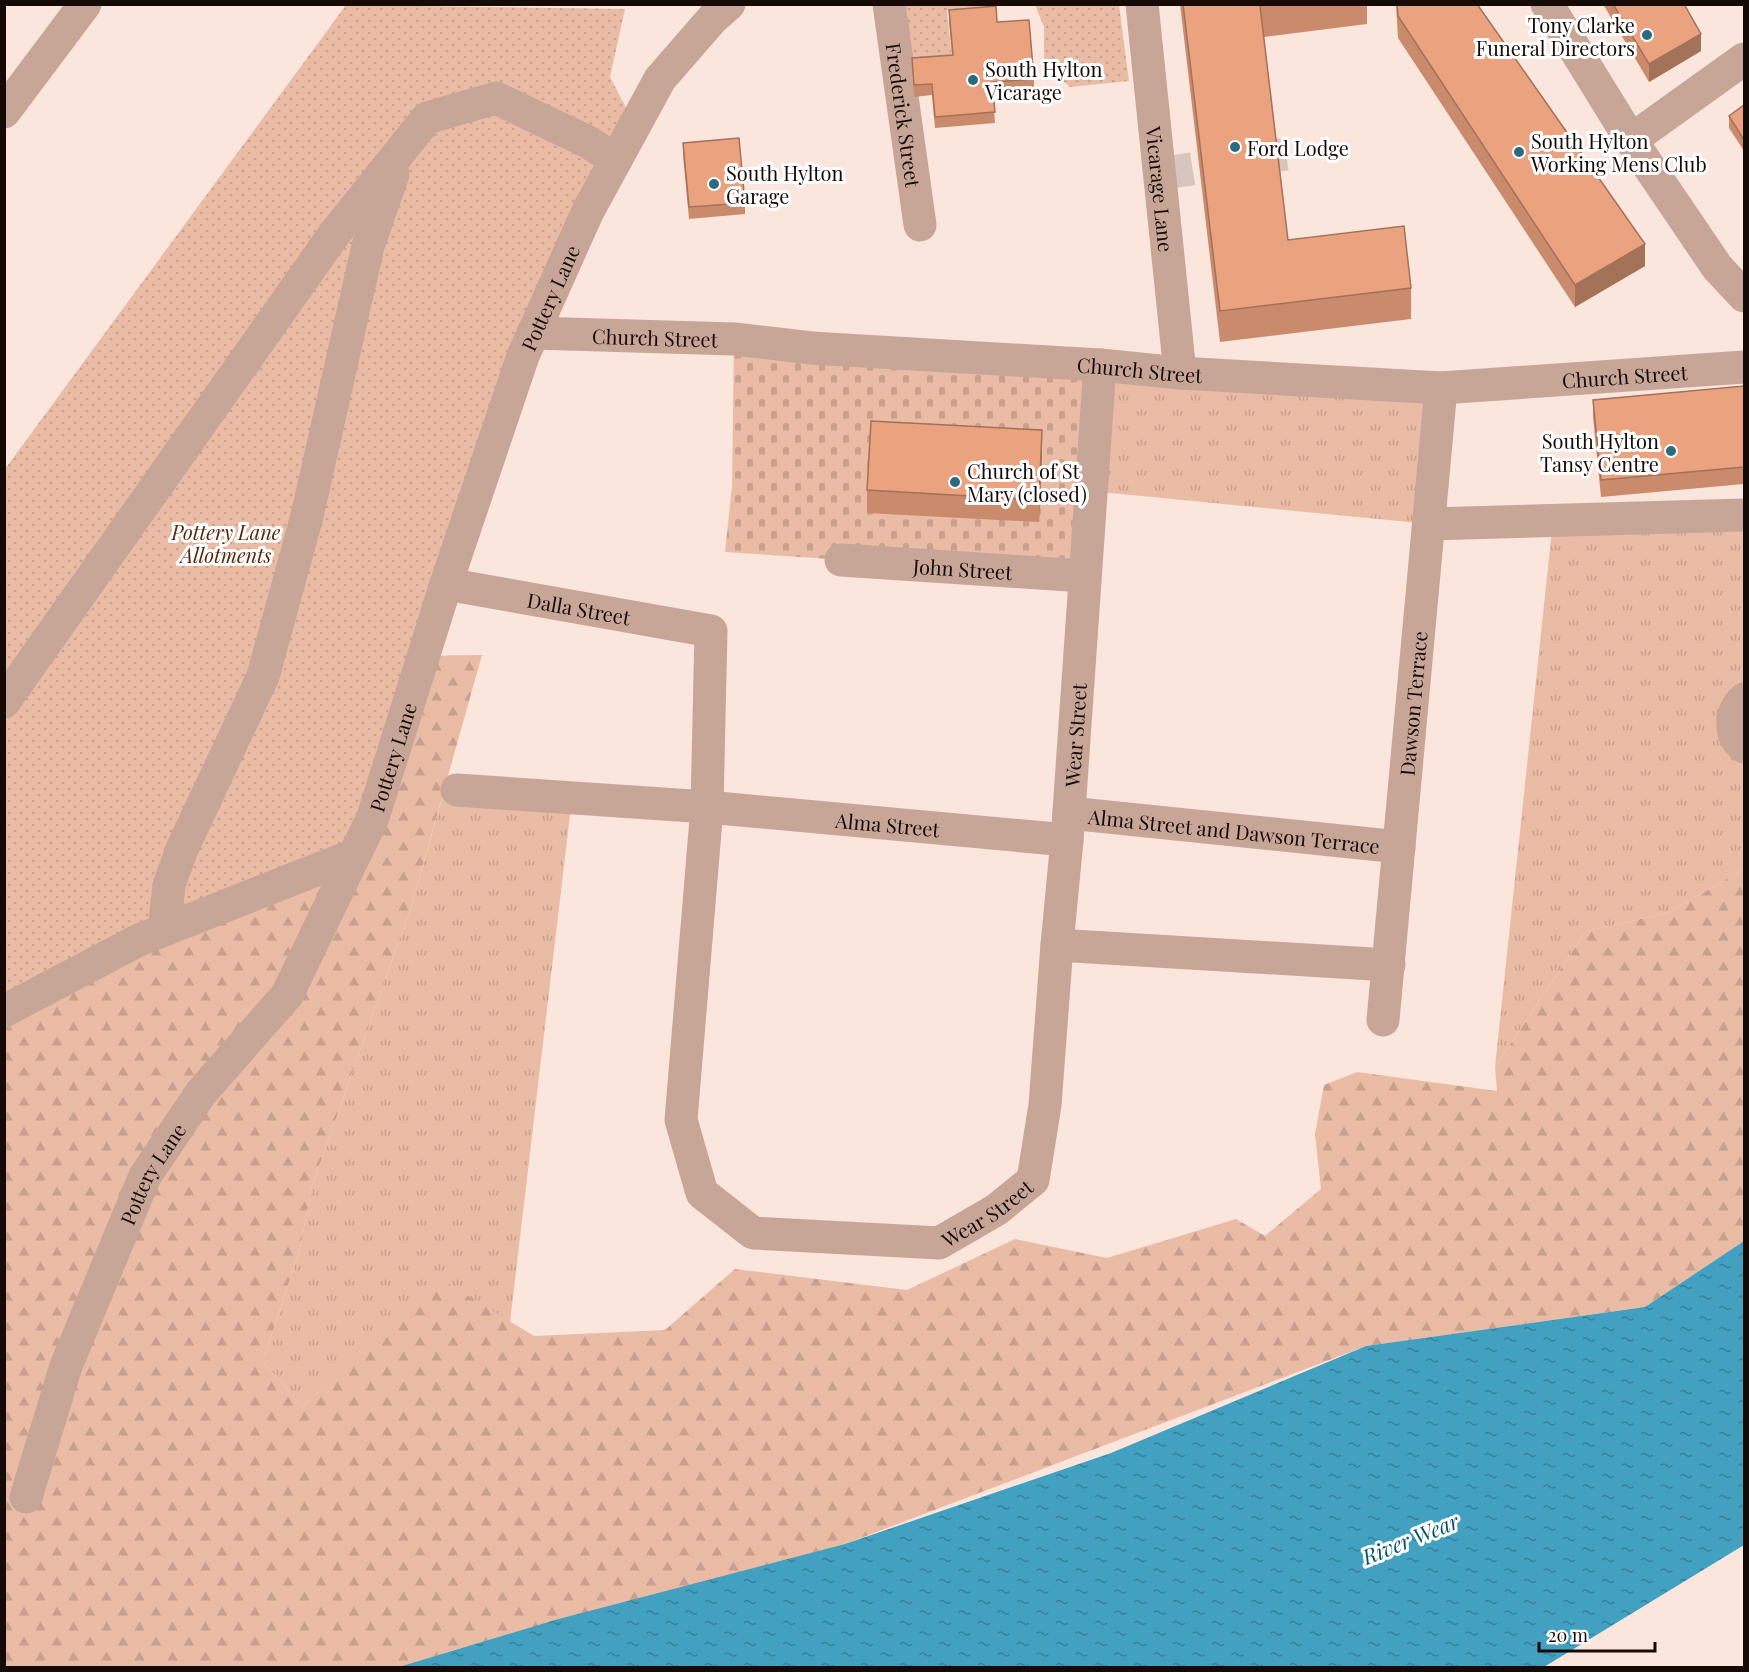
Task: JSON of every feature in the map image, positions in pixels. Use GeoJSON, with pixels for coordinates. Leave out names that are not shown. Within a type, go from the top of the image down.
{"type":"FeatureCollection","features":[{"type":"Feature","properties":{"kind":"street"},"geometry":{"type":"LineString","coordinates":[[4,112],[85,4]]}},
{"type":"Feature","properties":{"kind":"street","name":"Pottery Lane"},"geometry":{"type":"LineString","coordinates":[[26,1497],[66,1366],[146,1176],[201,1093],[286,995],[373,817],[446,584],[523,356],[588,211],[660,79],[713,18],[729,4]]}},
{"type":"Feature","properties":{"kind":"street","name":"Frederick Street"},"geometry":{"type":"LineString","coordinates":[[889,4],[920,225]]}},
{"type":"Feature","properties":{"kind":"street","name":"Vicarage Lane"},"geometry":{"type":"LineString","coordinates":[[1142,4],[1180,373]]}},
{"type":"Feature","properties":{"kind":"street"},"geometry":{"type":"LineString","coordinates":[[1547,4],[1631,140],[1717,267],[1744,296]]}},
{"type":"Feature","properties":{"kind":"street"},"geometry":{"type":"LineString","coordinates":[[1631,140],[1744,59]]}},
{"type":"Feature","properties":{"kind":"street"},"geometry":{"type":"LineString","coordinates":[[4,702],[334,233],[427,118],[496,98],[588,142],[616,160]]}},
{"type":"Feature","properties":{"kind":"street"},"geometry":{"type":"LineString","coordinates":[[164,930],[169,885],[182,849],[263,676],[307,516],[368,246],[400,151]]}},
{"type":"Feature","properties":{"kind":"street","name":"Church Street"},"geometry":{"type":"LineString","coordinates":[[533,333],[734,339],[824,349],[1441,388],[1744,367]]}},
{"type":"Feature","properties":{"kind":"street","name":"Wear Street"},"geometry":{"type":"LineString","coordinates":[[711,631],[707,807],[681,1120],[702,1193],[753,1233],[939,1243],[996,1210],[1034,1180],[1045,1106],[1068,826],[1100,365]]}},
{"type":"Feature","properties":{"kind":"street","name":"Dawson Terrace"},"geometry":{"type":"LineString","coordinates":[[1383,1020],[1441,388]]}},
{"type":"Feature","properties":{"kind":"street"},"geometry":{"type":"LineString","coordinates":[[1429,524],[1744,515]]}},
{"type":"Feature","properties":{"kind":"street","name":"John Street"},"geometry":{"type":"LineString","coordinates":[[841,560],[1084,576]]}},
{"type":"Feature","properties":{"kind":"street","name":"Dalla Street"},"geometry":{"type":"LineString","coordinates":[[446,584],[711,631]]}},
{"type":"Feature","properties":{"kind":"street"},"geometry":{"type":"LineString","coordinates":[[1744,699],[1734,713],[1732,723],[1734,733],[1744,747]]}},
{"type":"Feature","properties":{"kind":"street","name":"Alma Street"},"geometry":{"type":"LineString","coordinates":[[457,790],[707,807],[1068,826]]}},
{"type":"Feature","properties":{"kind":"street","name":"Alma Street and Dawson Terrace"},"geometry":{"type":"LineString","coordinates":[[1068,826],[1399,847]]}},
{"type":"Feature","properties":{"kind":"street"},"geometry":{"type":"LineString","coordinates":[[4,1011],[138,940],[354,855]]}},
{"type":"Feature","properties":{"kind":"street"},"geometry":{"type":"LineString","coordinates":[[1057,945],[1389,965]]}},
{"type":"Feature","properties":{"kind":"green space","name":"Pottery Lane Allotments"},"geometry":{"type":"Polygon","coordinates":[[[346,5],[625,9],[610,77],[635,125],[588,211],[354,855],[5,1015],[5,469],[346,5]]]}},
{"type":"Feature","properties":{"kind":"green space"},"geometry":{"type":"Polygon","coordinates":[[[902,5],[1005,5],[947,11],[953,66],[912,70],[902,5]]]}},
{"type":"Feature","properties":{"kind":"green space"},"geometry":{"type":"Polygon","coordinates":[[[1035,5],[1119,5],[1129,81],[1070,87],[1063,81],[1059,61],[1044,63],[1044,27],[1035,5]]]}},
{"type":"Feature","properties":{"kind":"green space"},"geometry":{"type":"Polygon","coordinates":[[[734,339],[1100,365],[1084,576],[725,552],[732,486],[734,339]]]}},
{"type":"Feature","properties":{"kind":"green space"},"geometry":{"type":"Polygon","coordinates":[[[1100,365],[1441,388],[1429,524],[1090,491],[1100,365]]]}},
{"type":"Feature","properties":{"kind":"green space"},"geometry":{"type":"Polygon","coordinates":[[[1744,515],[1744,869],[1668,913],[1586,931],[1495,1067],[1553,520],[1744,515]]]}},
{"type":"Feature","properties":{"kind":"green space"},"geometry":{"type":"Polygon","coordinates":[[[482,655],[412,904],[312,1186],[300,1249],[263,1361],[302,1407],[437,1277],[534,1336],[665,1330],[735,1269],[907,1290],[1015,1239],[1107,1258],[1236,1219],[1265,1236],[1321,1189],[1315,1134],[1324,1085],[1357,1072],[1497,1091],[1495,1067],[1586,931],[1668,913],[1744,869],[1744,1241],[1645,1307],[1366,1346],[845,1544],[403,1667],[5,1668],[5,1011],[423,656],[482,655]]]}},
{"type":"Feature","properties":{"kind":"green space"},"geometry":{"type":"Polygon","coordinates":[[[445,788],[572,798],[510,1322],[437,1278],[302,1407],[263,1361],[300,1249],[312,1186],[412,904],[445,788]]]}},
{"type":"Feature","properties":{"kind":"water","name":"River Wear"},"geometry":{"type":"Polygon","coordinates":[[[1744,1241],[1744,1545],[1544,1667],[399,1667],[555,1620],[845,1544],[1111,1453],[1366,1346],[1645,1307],[1744,1241]]]}},
{"type":"Feature","properties":{"kind":"building","name":"Ford Lodge"},"geometry":{"type":"Polygon","coordinates":[[[1183,4],[1272,4],[1260,6],[1288,240],[1404,226],[1411,288],[1220,311],[1183,4]]]}},
{"type":"Feature","properties":{"kind":"building","name":"South Hylton Working Mens Club"},"geometry":{"type":"Polygon","coordinates":[[[1397,4],[1477,4],[1645,244],[1575,285],[1398,16],[1397,4]]]}},
{"type":"Feature","properties":{"kind":"building"},"geometry":{"type":"Polygon","coordinates":[[[1613,4],[1684,4],[1701,34],[1649,64],[1613,4]]]}},
{"type":"Feature","properties":{"kind":"building","name":"South Hylton Vicarage"},"geometry":{"type":"Polygon","coordinates":[[[996,6],[997,22],[1029,20],[1034,79],[992,82],[995,112],[935,117],[932,84],[914,85],[912,58],[953,55],[949,10],[996,6]]]}},
{"type":"Feature","properties":{"kind":"building"},"geometry":{"type":"Polygon","coordinates":[[[1744,105],[1744,140],[1729,116],[1744,105]]]}},
{"type":"Feature","properties":{"kind":"building","name":"South Hylton Garage"},"geometry":{"type":"Polygon","coordinates":[[[739,138],[745,203],[689,207],[683,143],[739,138]]]}},
{"type":"Feature","properties":{"kind":"building","name":"South Hylton Tansy Centre"},"geometry":{"type":"Polygon","coordinates":[[[1744,386],[1744,467],[1601,480],[1593,400],[1744,386]]]}},
{"type":"Feature","properties":{"kind":"building","name":"Church of St Mary (closed)"},"geometry":{"type":"Polygon","coordinates":[[[871,421],[1042,430],[1039,500],[867,490],[871,421]]]}},
{"type":"Feature","properties":{"kind":"tunnel"},"geometry":{"type":"LineString","coordinates":[[1160,174],[1286,154]]}},
{"type":"Feature","properties":{"kind":"place","name":"Tony Clarke Funeral Directors"},"geometry":{"type":"Point","coordinates":[1647,35]}},
{"type":"Feature","properties":{"kind":"place","name":"South Hylton Vicarage"},"geometry":{"type":"Point","coordinates":[973,80]}},
{"type":"Feature","properties":{"kind":"place","name":"Ford Lodge"},"geometry":{"type":"Point","coordinates":[1235,147]}},
{"type":"Feature","properties":{"kind":"place","name":"South Hylton Working Mens Club"},"geometry":{"type":"Point","coordinates":[1519,152]}},
{"type":"Feature","properties":{"kind":"place","name":"South Hylton Garage"},"geometry":{"type":"Point","coordinates":[714,184]}},
{"type":"Feature","properties":{"kind":"place","name":"South Hylton Tansy Centre"},"geometry":{"type":"Point","coordinates":[1671,451]}},
{"type":"Feature","properties":{"kind":"place","name":"Church of St Mary (closed)"},"geometry":{"type":"Point","coordinates":[955,482]}}]}
